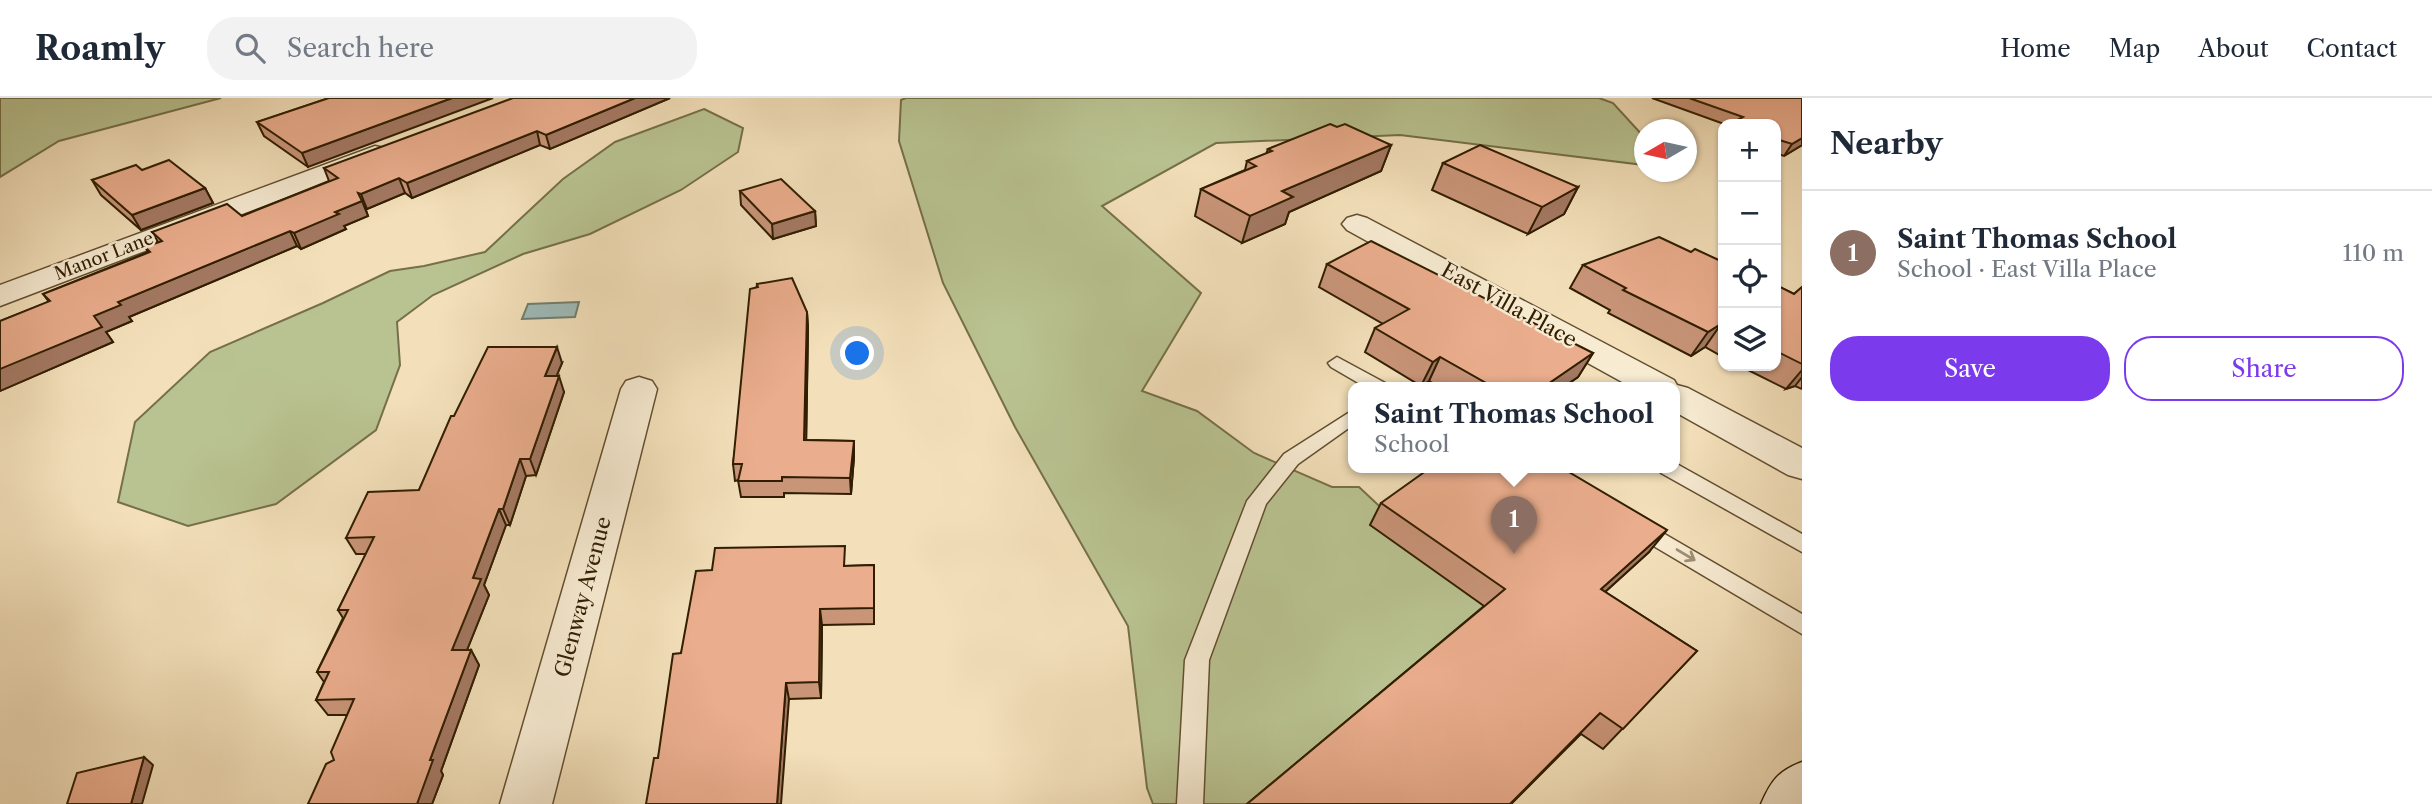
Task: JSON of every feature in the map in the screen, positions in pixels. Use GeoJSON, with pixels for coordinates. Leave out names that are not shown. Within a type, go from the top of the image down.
{"type":"FeatureCollection","features":[{"type":"Feature","properties":{"kind":"street","name":"Manor Lane"},"geometry":{"type":"LineString","coordinates":[[0,296],[401,144]]}},
{"type":"Feature","properties":{"kind":"street","name":"East Villa Place"},"geometry":{"type":"LineString","coordinates":[[1357,224],[1638,382]]}},
{"type":"Feature","properties":{"kind":"street","name":"Glenway Avenue"},"geometry":{"type":"LineString","coordinates":[[526,804],[639,389]]}},
{"type":"Feature","properties":{"kind":"street"},"geometry":{"type":"LineString","coordinates":[[1680,399],[1802,465]]}},
{"type":"Feature","properties":{"kind":"street"},"geometry":{"type":"LineString","coordinates":[[1787,804],[1802,786]]}},
{"type":"Feature","properties":{"kind":"lane"},"geometry":{"type":"LineString","coordinates":[[1337,363],[1370,382]]}},
{"type":"Feature","properties":{"kind":"lane"},"geometry":{"type":"LineString","coordinates":[[1190,804],[1197,660],[1257,501],[1291,459],[1348,419]]}},
{"type":"Feature","properties":{"kind":"lane"},"geometry":{"type":"LineString","coordinates":[[1677,473],[1802,544]]}},
{"type":"Feature","properties":{"kind":"lane"},"geometry":{"type":"LineString","coordinates":[[1615,512],[1802,625]]}},
{"type":"Feature","properties":{"kind":"green space"},"geometry":{"type":"Polygon","coordinates":[[[0,98],[221,98],[59,141],[0,177],[0,98]]]}},
{"type":"Feature","properties":{"kind":"green space"},"geometry":{"type":"Polygon","coordinates":[[[1599,98],[1613,103],[1634,126],[1634,164],[1400,135],[1216,143],[1102,206],[1201,293],[1142,391],[1197,411],[1254,453],[1332,487],[1359,487],[1490,610],[1260,804],[1153,804],[1147,788],[1128,626],[1015,427],[943,283],[899,141],[901,100],[1599,98]]]}},
{"type":"Feature","properties":{"kind":"green space"},"geometry":{"type":"Polygon","coordinates":[[[704,109],[743,128],[738,152],[681,190],[590,234],[523,254],[433,295],[397,322],[400,365],[376,430],[276,504],[188,526],[118,502],[135,422],[210,352],[390,271],[485,252],[563,179],[615,142],[704,109]]]}},
{"type":"Feature","properties":{"kind":"water"},"geometry":{"type":"Polygon","coordinates":[[[579,302],[575,317],[522,319],[528,304],[579,302]]]}},
{"type":"Feature","properties":{"kind":"building"},"geometry":{"type":"Polygon","coordinates":[[[329,98],[452,98],[302,153],[257,122],[329,98]]]}},
{"type":"Feature","properties":{"kind":"building"},"geometry":{"type":"Polygon","coordinates":[[[513,98],[635,98],[546,135],[537,131],[407,183],[399,178],[358,193],[362,201],[335,212],[339,214],[294,233],[290,231],[118,302],[121,305],[94,316],[102,327],[0,369],[0,321],[50,301],[43,294],[150,252],[145,247],[162,241],[152,232],[227,204],[242,216],[338,178],[324,168],[513,98]]]}},
{"type":"Feature","properties":{"kind":"building"},"geometry":{"type":"Polygon","coordinates":[[[1689,98],[1802,98],[1802,138],[1792,144],[1781,141],[1781,119],[1739,119],[1743,117],[1689,98]]]}},
{"type":"Feature","properties":{"kind":"building"},"geometry":{"type":"Polygon","coordinates":[[[1330,124],[1337,127],[1345,124],[1391,145],[1282,191],[1293,197],[1250,216],[1201,189],[1256,166],[1247,161],[1272,151],[1268,149],[1330,124]]]}},
{"type":"Feature","properties":{"kind":"building"},"geometry":{"type":"Polygon","coordinates":[[[1480,145],[1578,187],[1542,207],[1443,163],[1480,145]]]}},
{"type":"Feature","properties":{"kind":"building"},"geometry":{"type":"Polygon","coordinates":[[[169,160],[205,188],[132,215],[92,180],[136,165],[142,170],[169,160]]]}},
{"type":"Feature","properties":{"kind":"building"},"geometry":{"type":"Polygon","coordinates":[[[781,179],[815,211],[772,224],[740,191],[781,179]]]}},
{"type":"Feature","properties":{"kind":"building"},"geometry":{"type":"Polygon","coordinates":[[[1659,237],[1691,252],[1695,249],[1718,260],[1718,326],[1708,332],[1623,290],[1626,288],[1583,265],[1659,237]]]}},
{"type":"Feature","properties":{"kind":"building"},"geometry":{"type":"Polygon","coordinates":[[[1371,241],[1593,353],[1551,382],[1484,382],[1440,357],[1433,362],[1375,328],[1409,309],[1327,264],[1371,241]]]}},
{"type":"Feature","properties":{"kind":"building"},"geometry":{"type":"Polygon","coordinates":[[[792,278],[807,312],[804,440],[854,441],[850,478],[782,477],[782,481],[738,481],[742,464],[733,464],[750,289],[758,287],[757,284],[792,278]]]}},
{"type":"Feature","properties":{"kind":"building"},"geometry":{"type":"Polygon","coordinates":[[[1802,287],[1802,364],[1781,354],[1781,288],[1794,294],[1802,287]]]}},
{"type":"Feature","properties":{"kind":"building"},"geometry":{"type":"Polygon","coordinates":[[[488,347],[557,347],[545,376],[559,376],[530,459],[520,459],[503,509],[499,509],[473,578],[481,579],[452,650],[471,650],[430,760],[433,760],[417,804],[308,804],[326,764],[334,760],[331,752],[354,699],[316,700],[329,672],[317,672],[348,610],[338,610],[374,537],[346,538],[368,492],[419,490],[451,416],[454,416],[488,347]]]}},
{"type":"Feature","properties":{"kind":"building"},"geometry":{"type":"Polygon","coordinates":[[[1423,473],[1570,473],[1667,530],[1601,589],[1697,651],[1623,729],[1600,713],[1510,804],[1247,804],[1505,589],[1381,503],[1423,473]]]}},
{"type":"Feature","properties":{"kind":"building"},"geometry":{"type":"Polygon","coordinates":[[[845,546],[844,566],[874,565],[874,608],[820,609],[819,682],[786,683],[777,804],[646,804],[654,758],[658,758],[673,654],[681,653],[696,571],[712,570],[715,548],[845,546]]]}},
{"type":"Feature","properties":{"kind":"building"},"geometry":{"type":"Polygon","coordinates":[[[144,757],[131,804],[67,804],[77,773],[144,757]]]}},
{"type":"Feature","properties":{"kind":"place","name":"Saint Thomas School"},"geometry":{"type":"Point","coordinates":[1514,554]}}]}
